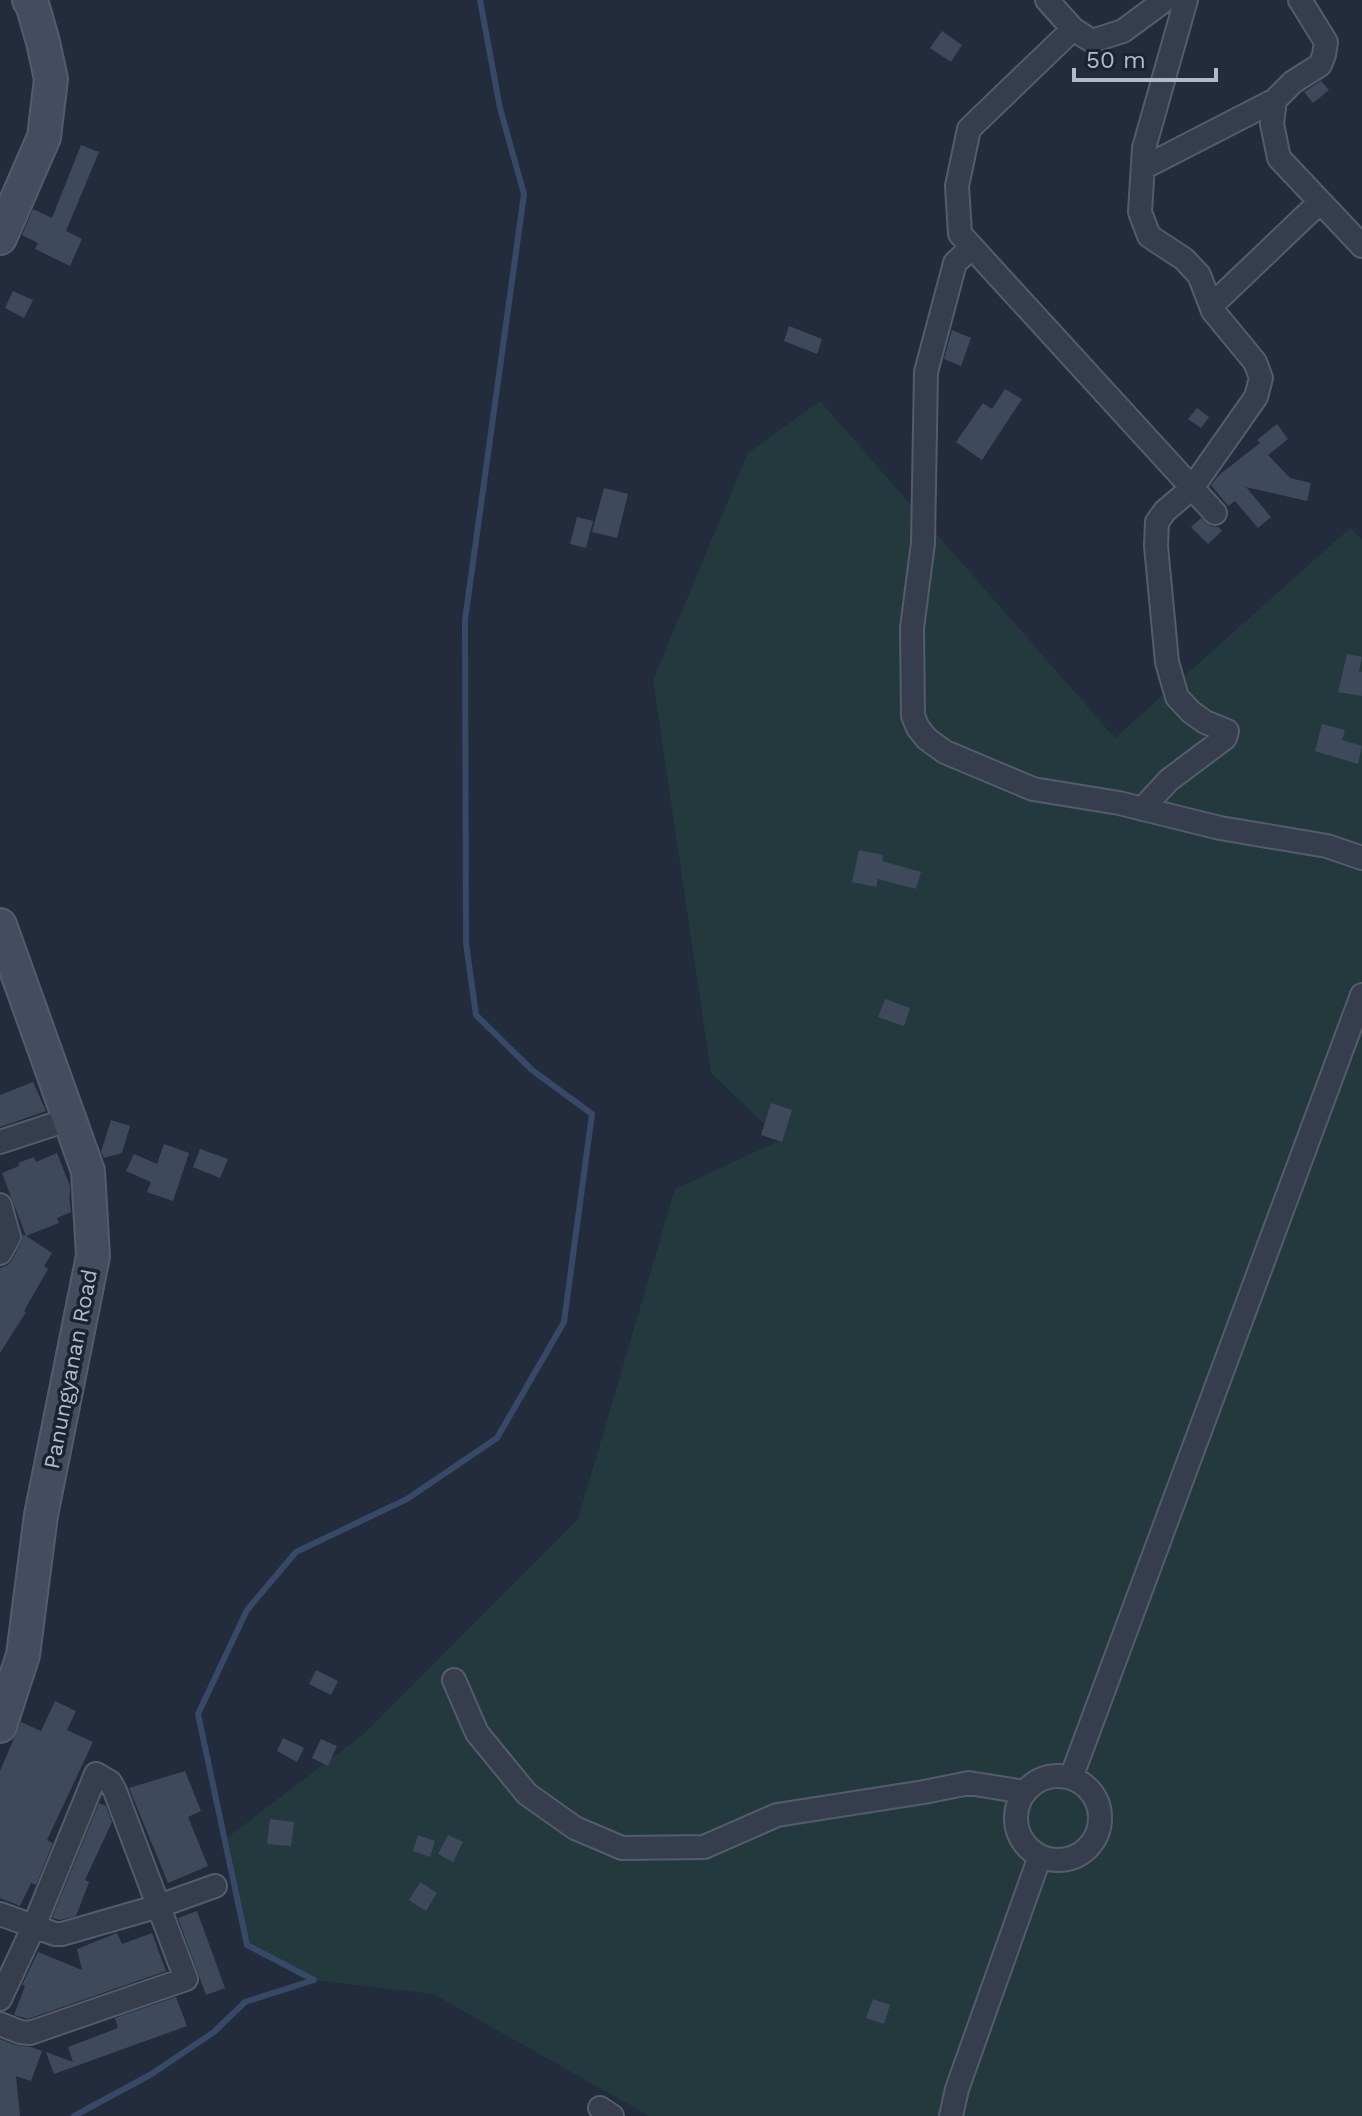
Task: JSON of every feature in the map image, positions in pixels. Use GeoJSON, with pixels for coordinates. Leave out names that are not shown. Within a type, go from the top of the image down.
{"type":"FeatureCollection","features":[{"type":"Feature","properties":{"kind":"street"},"geometry":{"type":"LineString","coordinates":[[0,238],[44,137],[51,79],[29,0]]}},
{"type":"Feature","properties":{"kind":"street"},"geometry":{"type":"LineString","coordinates":[[1047,0],[1073,29],[1092,41],[1123,31],[1165,0]]}},
{"type":"Feature","properties":{"kind":"street"},"geometry":{"type":"LineString","coordinates":[[1142,809],[1169,780],[1227,735],[1225,729],[1205,722],[1177,697],[1167,662],[1156,546],[1157,522],[1192,488],[1256,397],[1261,378],[1255,362],[1211,306],[1199,275],[1184,259],[1149,236],[1140,212],[1144,148],[1186,0]]}},
{"type":"Feature","properties":{"kind":"street"},"geometry":{"type":"LineString","coordinates":[[1143,168],[1275,100],[1293,82],[1320,65],[1326,42],[1300,0]]}},
{"type":"Feature","properties":{"kind":"street"},"geometry":{"type":"LineString","coordinates":[[1073,29],[969,129],[957,186],[960,234],[1215,513]]}},
{"type":"Feature","properties":{"kind":"street"},"geometry":{"type":"LineString","coordinates":[[1275,100],[1272,124],[1279,158],[1362,246]]}},
{"type":"Feature","properties":{"kind":"street"},"geometry":{"type":"LineString","coordinates":[[1211,306],[1320,202]]}},
{"type":"Feature","properties":{"kind":"street"},"geometry":{"type":"LineString","coordinates":[[972,247],[955,263],[926,372],[923,543],[912,628],[913,716],[918,728],[945,752],[1033,789],[1142,809],[1220,828],[1327,846],[1362,858]]}},
{"type":"Feature","properties":{"kind":"street","name":"Panungyanan Road"},"geometry":{"type":"LineString","coordinates":[[0,925],[88,1171],[93,1256],[41,1515],[23,1655],[0,1726]]}},
{"type":"Feature","properties":{"kind":"street"},"geometry":{"type":"LineString","coordinates":[[1071,1778],[1362,995]]}},
{"type":"Feature","properties":{"kind":"street"},"geometry":{"type":"LineString","coordinates":[[0,1142],[70,1119]]}},
{"type":"Feature","properties":{"kind":"street"},"geometry":{"type":"LineString","coordinates":[[0,1205],[9,1237],[0,1253]]}},
{"type":"Feature","properties":{"kind":"street"},"geometry":{"type":"LineString","coordinates":[[454,1680],[477,1733],[527,1794],[575,1828],[622,1848],[704,1847],[777,1815],[969,1783],[1024,1792]]}},
{"type":"Feature","properties":{"kind":"street"},"geometry":{"type":"LineString","coordinates":[[0,1999],[34,1926],[96,1774],[110,1782],[115,1791],[186,1979],[30,2033],[0,2024]]}},
{"type":"Feature","properties":{"kind":"street"},"geometry":{"type":"LineString","coordinates":[[1050,1776],[1071,1778],[1082,1783],[1096,1800],[1099,1811],[1097,1834],[1091,1844],[1073,1857],[1051,1859],[1040,1856],[1024,1842],[1016,1823],[1019,1802],[1031,1785],[1050,1776]]}},
{"type":"Feature","properties":{"kind":"street"},"geometry":{"type":"LineString","coordinates":[[951,2116],[957,2089],[1040,1856]]}},
{"type":"Feature","properties":{"kind":"street"},"geometry":{"type":"LineString","coordinates":[[0,1914],[62,1934],[215,1886]]}},
{"type":"Feature","properties":{"kind":"street"},"geometry":{"type":"LineString","coordinates":[[600,2116],[600,2108],[612,2116]]}},
{"type":"Feature","properties":{"kind":"green space"},"geometry":{"type":"Polygon","coordinates":[[[820,401],[1115,738],[1350,528],[1362,540],[1362,2116],[649,2116],[433,1994],[314,1980],[247,1945],[228,1837],[365,1733],[578,1519],[675,1189],[781,1140],[711,1073],[653,680],[748,453],[820,401]]]}},
{"type":"Feature","properties":{"kind":"building"},"geometry":{"type":"Polygon","coordinates":[[[942,31],[962,45],[951,62],[930,48],[942,31]]]}},
{"type":"Feature","properties":{"kind":"building"},"geometry":{"type":"Polygon","coordinates":[[[1321,81],[1329,90],[1313,103],[1304,92],[1321,81]]]}},
{"type":"Feature","properties":{"kind":"building"},"geometry":{"type":"Polygon","coordinates":[[[81,145],[99,152],[66,231],[82,239],[70,266],[35,249],[38,243],[22,235],[33,209],[52,218],[81,145]]]}},
{"type":"Feature","properties":{"kind":"building"},"geometry":{"type":"Polygon","coordinates":[[[13,291],[33,300],[24,318],[5,308],[13,291]]]}},
{"type":"Feature","properties":{"kind":"building"},"geometry":{"type":"Polygon","coordinates":[[[789,326],[822,339],[817,354],[784,341],[789,326]]]}},
{"type":"Feature","properties":{"kind":"building"},"geometry":{"type":"Polygon","coordinates":[[[952,330],[971,338],[961,366],[944,359],[952,330]]]}},
{"type":"Feature","properties":{"kind":"building"},"geometry":{"type":"Polygon","coordinates":[[[1005,389],[1022,399],[982,460],[956,442],[983,403],[992,409],[1005,389]]]}},
{"type":"Feature","properties":{"kind":"building"},"geometry":{"type":"Polygon","coordinates":[[[1197,408],[1209,417],[1201,428],[1188,419],[1197,408]]]}},
{"type":"Feature","properties":{"kind":"building"},"geometry":{"type":"Polygon","coordinates":[[[1277,424],[1288,439],[1268,455],[1290,478],[1311,483],[1307,501],[1246,487],[1271,517],[1258,528],[1235,501],[1228,506],[1211,485],[1260,443],[1257,440],[1277,424]]]}},
{"type":"Feature","properties":{"kind":"building"},"geometry":{"type":"Polygon","coordinates":[[[604,488],[628,494],[617,538],[592,532],[604,488]]]}},
{"type":"Feature","properties":{"kind":"building"},"geometry":{"type":"Polygon","coordinates":[[[577,517],[593,521],[586,548],[570,544],[577,517]]]}},
{"type":"Feature","properties":{"kind":"building"},"geometry":{"type":"Polygon","coordinates":[[[1201,518],[1222,531],[1208,544],[1191,527],[1201,518]]]}},
{"type":"Feature","properties":{"kind":"building"},"geometry":{"type":"Polygon","coordinates":[[[1347,654],[1362,657],[1359,672],[1362,672],[1362,696],[1338,692],[1347,654]]]}},
{"type":"Feature","properties":{"kind":"building"},"geometry":{"type":"Polygon","coordinates":[[[1322,724],[1345,730],[1342,740],[1362,746],[1358,764],[1315,751],[1322,724]]]}},
{"type":"Feature","properties":{"kind":"building"},"geometry":{"type":"Polygon","coordinates":[[[859,850],[883,855],[882,861],[921,872],[916,889],[878,879],[876,887],[852,882],[859,850]]]}},
{"type":"Feature","properties":{"kind":"building"},"geometry":{"type":"Polygon","coordinates":[[[885,999],[910,1008],[904,1026],[878,1017],[885,999]]]}},
{"type":"Feature","properties":{"kind":"building"},"geometry":{"type":"Polygon","coordinates":[[[33,1082],[46,1111],[0,1127],[0,1095],[33,1082]]]}},
{"type":"Feature","properties":{"kind":"building"},"geometry":{"type":"Polygon","coordinates":[[[771,1103],[792,1110],[782,1142],[761,1135],[771,1103]]]}},
{"type":"Feature","properties":{"kind":"building"},"geometry":{"type":"Polygon","coordinates":[[[111,1120],[130,1126],[122,1153],[104,1158],[101,1152],[111,1120]]]}},
{"type":"Feature","properties":{"kind":"building"},"geometry":{"type":"Polygon","coordinates":[[[164,1144],[189,1153],[173,1201],[147,1192],[151,1182],[126,1171],[134,1154],[157,1164],[164,1144]]]}},
{"type":"Feature","properties":{"kind":"building"},"geometry":{"type":"Polygon","coordinates":[[[200,1149],[228,1159],[220,1178],[193,1167],[200,1149]]]}},
{"type":"Feature","properties":{"kind":"building"},"geometry":{"type":"Polygon","coordinates":[[[57,1153],[70,1186],[71,1212],[57,1218],[59,1223],[26,1236],[2,1173],[34,1157],[36,1162],[57,1153]]]}},
{"type":"Feature","properties":{"kind":"building"},"geometry":{"type":"Polygon","coordinates":[[[23,1234],[52,1253],[44,1266],[48,1269],[26,1312],[0,1353],[0,1268],[12,1260],[23,1234]]]}},
{"type":"Feature","properties":{"kind":"building"},"geometry":{"type":"Polygon","coordinates":[[[316,1670],[338,1681],[331,1695],[309,1684],[316,1670]]]}},
{"type":"Feature","properties":{"kind":"building"},"geometry":{"type":"Polygon","coordinates":[[[55,1701],[76,1711],[67,1730],[93,1742],[47,1840],[53,1843],[36,1885],[31,1883],[20,1906],[0,1898],[0,1771],[21,1722],[41,1731],[55,1701]]]}},
{"type":"Feature","properties":{"kind":"building"},"geometry":{"type":"Polygon","coordinates":[[[283,1738],[304,1748],[297,1762],[277,1751],[283,1738]]]}},
{"type":"Feature","properties":{"kind":"building"},"geometry":{"type":"Polygon","coordinates":[[[321,1739],[337,1746],[328,1766],[312,1758],[321,1739]]]}},
{"type":"Feature","properties":{"kind":"building"},"geometry":{"type":"Polygon","coordinates":[[[185,1771],[201,1811],[188,1817],[208,1866],[168,1883],[129,1788],[185,1771]]]}},
{"type":"Feature","properties":{"kind":"building"},"geometry":{"type":"Polygon","coordinates":[[[99,1803],[106,1806],[112,1822],[85,1880],[89,1882],[76,1916],[60,1920],[52,1918],[99,1803]]]}},
{"type":"Feature","properties":{"kind":"building"},"geometry":{"type":"Polygon","coordinates":[[[270,1819],[294,1822],[291,1846],[267,1844],[270,1819]]]}},
{"type":"Feature","properties":{"kind":"building"},"geometry":{"type":"Polygon","coordinates":[[[418,1835],[435,1841],[430,1857],[413,1851],[418,1835]]]}},
{"type":"Feature","properties":{"kind":"building"},"geometry":{"type":"Polygon","coordinates":[[[448,1835],[463,1842],[453,1862],[438,1854],[448,1835]]]}},
{"type":"Feature","properties":{"kind":"building"},"geometry":{"type":"Polygon","coordinates":[[[420,1882],[437,1893],[426,1911],[409,1900],[420,1882]]]}},
{"type":"Feature","properties":{"kind":"building"},"geometry":{"type":"Polygon","coordinates":[[[197,1911],[225,1988],[206,1995],[178,1918],[197,1911]]]}},
{"type":"Feature","properties":{"kind":"building"},"geometry":{"type":"Polygon","coordinates":[[[117,1933],[122,1944],[152,1933],[166,1971],[28,2019],[14,2015],[25,1986],[22,1985],[38,1952],[82,1970],[77,1949],[117,1933]]]}},
{"type":"Feature","properties":{"kind":"building"},"geometry":{"type":"Polygon","coordinates":[[[176,1997],[187,2026],[54,2074],[46,2052],[73,2062],[68,2047],[118,2028],[115,2018],[176,1997]]]}},
{"type":"Feature","properties":{"kind":"building"},"geometry":{"type":"Polygon","coordinates":[[[873,1999],[890,2005],[884,2024],[866,2018],[873,1999]]]}},
{"type":"Feature","properties":{"kind":"building"},"geometry":{"type":"Polygon","coordinates":[[[0,2039],[42,2051],[31,2081],[16,2076],[20,2116],[0,2116],[0,2039]]]}},
{"type":"Feature","properties":{"kind":"waterway"},"geometry":{"type":"LineString","coordinates":[[314,1980],[247,1945],[198,1714],[247,1610],[296,1552],[407,1499],[497,1438],[564,1322],[592,1114],[532,1070],[476,1015],[466,943],[465,620],[524,194],[500,108],[480,0]]}},
{"type":"Feature","properties":{"kind":"waterway"},"geometry":{"type":"LineString","coordinates":[[74,2116],[150,2075],[214,2032],[245,2002],[314,1980]]}}]}
